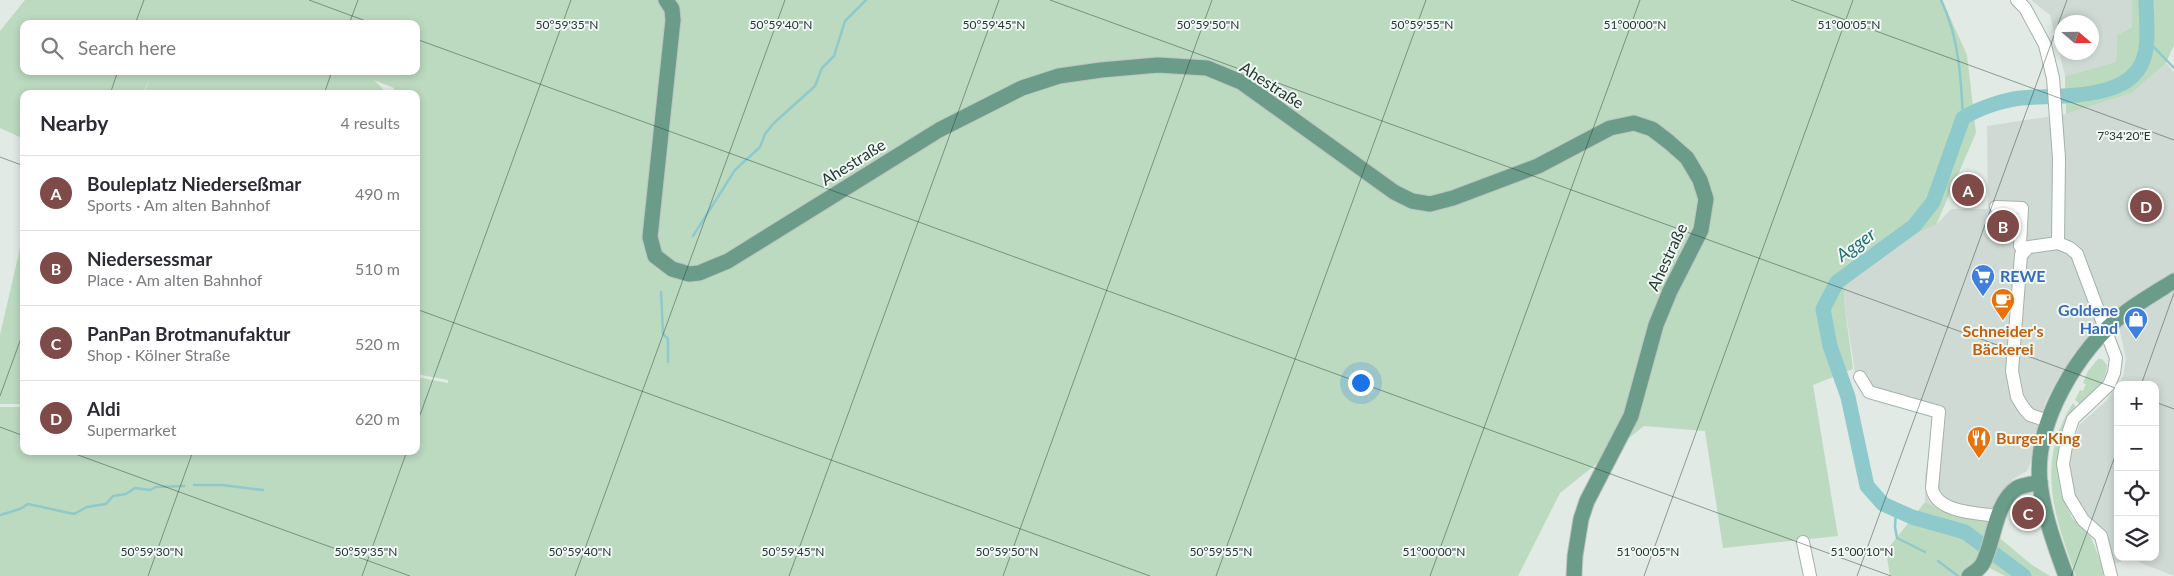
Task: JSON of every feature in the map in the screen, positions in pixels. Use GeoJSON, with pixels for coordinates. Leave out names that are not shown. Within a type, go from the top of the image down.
{"type":"FeatureCollection","features":[{"type":"Feature","properties":{"kind":"main road","name":"Ahestraße"},"geometry":{"type":"LineString","coordinates":[[666,0],[672,9],[673,20],[650,237],[655,256],[672,268],[689,274],[699,273],[728,261],[939,130],[1022,88],[1059,76],[1092,71],[1158,65],[1207,68],[1241,82],[1394,192],[1412,201],[1430,204],[1453,198],[1538,166],[1610,128],[1634,123],[1652,129],[1687,158],[1700,180],[1706,199],[1704,214],[1701,230],[1670,291],[1656,325],[1631,416],[1586,501],[1581,518],[1574,576]]}},
{"type":"Feature","properties":{"kind":"main road"},"geometry":{"type":"LineString","coordinates":[[2066,576],[2050,530],[2040,482],[2041,453],[2048,421],[2066,381],[2088,350],[2125,313],[2174,281]]}},
{"type":"Feature","properties":{"kind":"main road"},"geometry":{"type":"LineString","coordinates":[[1969,576],[1984,562],[1992,532],[2008,497],[2017,488],[2040,482]]}},
{"type":"Feature","properties":{"kind":"street"},"geometry":{"type":"LineString","coordinates":[[2017,0],[2025,8],[2045,44],[2054,81],[2059,158],[2058,243]]}},
{"type":"Feature","properties":{"kind":"street"},"geometry":{"type":"LineString","coordinates":[[1996,207],[2022,208],[2020,246],[2022,257],[2012,371],[2017,397],[2023,407],[2030,415],[2048,421]]}},
{"type":"Feature","properties":{"kind":"street"},"geometry":{"type":"LineString","coordinates":[[2022,257],[2029,248],[2058,243],[2070,248],[2076,254],[2116,358],[2114,373],[2109,385],[2073,419],[2062,464],[2069,497],[2083,520],[2101,536],[2111,576]]}},
{"type":"Feature","properties":{"kind":"street"},"geometry":{"type":"LineString","coordinates":[[1860,377],[1869,392],[1939,412],[1932,488],[1934,496],[1940,503],[1951,508],[1998,516]]}},
{"type":"Feature","properties":{"kind":"street"},"geometry":{"type":"LineString","coordinates":[[1803,542],[1810,576]]}},
{"type":"Feature","properties":{"kind":"shaded area"},"geometry":{"type":"Polygon","coordinates":[[[2031,0],[2132,0],[2132,27],[2117,35],[2116,62],[2065,76],[2061,60],[2099,60],[2099,15],[2054,15],[2054,31],[2050,15],[2031,0]]]}},
{"type":"Feature","properties":{"kind":"shaded area"},"geometry":{"type":"Polygon","coordinates":[[[2166,63],[2174,72],[2174,576],[2136,561],[2159,561],[2159,381],[2120,381],[2126,359],[2115,308],[2075,352],[2054,386],[2045,403],[2032,459],[2027,471],[2013,479],[1996,511],[1947,513],[1925,502],[1925,476],[1935,416],[1880,400],[1856,378],[1844,301],[1845,287],[1888,249],[1910,236],[1936,225],[1951,209],[1988,209],[1987,126],[2066,114],[2132,93],[2166,63]]]}},
{"type":"Feature","properties":{"kind":"shaded area"},"geometry":{"type":"Polygon","coordinates":[[[2114,390],[2114,561],[2123,561],[2112,564],[2107,535],[2074,500],[2069,475],[2071,452],[2079,425],[2107,400],[2114,390]]]}},
{"type":"Feature","properties":{"kind":"green space"},"geometry":{"type":"Polygon","coordinates":[[[25,0],[1942,0],[1967,55],[1976,133],[1936,225],[1910,236],[1888,249],[1845,287],[1844,301],[1853,369],[1813,385],[1838,536],[1723,548],[1705,431],[1644,426],[1560,493],[1518,576],[0,576],[0,407],[20,407],[20,455],[420,455],[420,378],[448,383],[448,380],[420,375],[420,90],[394,90],[394,88],[374,80],[384,90],[145,90],[151,77],[144,90],[20,90],[20,137],[0,128],[0,31],[25,0]]]}},
{"type":"Feature","properties":{"kind":"green space"},"geometry":{"type":"Polygon","coordinates":[[[2132,0],[2174,0],[2174,45],[2166,63],[2132,93],[2066,114],[2065,76],[2116,62],[2117,35],[2132,27],[2132,0]]]}},
{"type":"Feature","properties":{"kind":"green space"},"geometry":{"type":"Polygon","coordinates":[[[1972,172],[1981,177],[1964,207],[1955,203],[1972,172]]]}},
{"type":"Feature","properties":{"kind":"green space"},"geometry":{"type":"Polygon","coordinates":[[[20,248],[20,404],[0,404],[0,335],[20,248]]]}},
{"type":"Feature","properties":{"kind":"green space"},"geometry":{"type":"Polygon","coordinates":[[[2098,359],[2102,359],[2107,365],[2104,377],[2098,387],[2080,404],[2075,400],[2080,390],[2083,391],[2086,384],[2083,383],[2088,371],[2098,359]]]}},
{"type":"Feature","properties":{"kind":"green space"},"geometry":{"type":"Polygon","coordinates":[[[2073,403],[2076,407],[2064,427],[2057,464],[2061,494],[2072,518],[2091,537],[2103,568],[2103,576],[2076,576],[2055,510],[2051,468],[2054,447],[2061,425],[2073,403]]]}},
{"type":"Feature","properties":{"kind":"green space"},"geometry":{"type":"Polygon","coordinates":[[[1925,502],[1947,513],[1991,521],[1978,559],[1960,576],[1890,576],[1886,551],[1925,502]]]}},
{"type":"Feature","properties":{"kind":"green space"},"geometry":{"type":"Polygon","coordinates":[[[1996,535],[2032,565],[2050,576],[2005,576],[1988,567],[1996,535]]]}},
{"type":"Feature","properties":{"kind":"waterway"},"geometry":{"type":"LineString","coordinates":[[693,236],[735,170],[760,147],[765,134],[774,123],[815,86],[822,68],[834,56],[845,21],[866,0]]}},
{"type":"Feature","properties":{"kind":"waterway"},"geometry":{"type":"LineString","coordinates":[[1941,0],[1952,28],[1958,58],[1963,118]]}},
{"type":"Feature","properties":{"kind":"waterway","name":"Agger"},"geometry":{"type":"LineString","coordinates":[[2024,576],[1965,532],[1912,517],[1883,504],[1867,486],[1848,397],[1830,346],[1823,309],[1837,282],[1914,226],[1933,202],[1963,118],[1984,108],[2014,99],[2093,93],[2126,81],[2138,70],[2146,48],[2146,0]]}},
{"type":"Feature","properties":{"kind":"waterway"},"geometry":{"type":"LineString","coordinates":[[2146,39],[2174,68]]}},
{"type":"Feature","properties":{"kind":"waterway"},"geometry":{"type":"LineString","coordinates":[[661,292],[663,334],[668,339],[668,362]]}},
{"type":"Feature","properties":{"kind":"waterway"},"geometry":{"type":"LineString","coordinates":[[194,485],[222,485],[263,490]]}},
{"type":"Feature","properties":{"kind":"waterway"},"geometry":{"type":"LineString","coordinates":[[0,515],[20,509],[28,504],[74,514],[87,507],[106,504],[113,496],[126,494],[135,488],[150,490],[156,487],[184,486]]}},
{"type":"Feature","properties":{"kind":"waterway"},"geometry":{"type":"LineString","coordinates":[[1896,510],[1895,527],[1897,538],[1925,552]]}},
{"type":"Feature","properties":{"kind":"waterway"},"geometry":{"type":"LineString","coordinates":[[1938,561],[1958,576]]}},
{"type":"Feature","properties":{"kind":"place","name":"Bouleplatz Niederseßmar"},"geometry":{"type":"Point","coordinates":[1968,190]}},
{"type":"Feature","properties":{"kind":"place","name":"Aldi"},"geometry":{"type":"Point","coordinates":[2146,206]}},
{"type":"Feature","properties":{"kind":"place","name":"Niedersessmar"},"geometry":{"type":"Point","coordinates":[2003,226]}},
{"type":"Feature","properties":{"kind":"place","name":"REWE"},"geometry":{"type":"Point","coordinates":[1983,297]}},
{"type":"Feature","properties":{"kind":"place","name":"Schneider's Bäckerei"},"geometry":{"type":"Point","coordinates":[2003,321]}},
{"type":"Feature","properties":{"kind":"place","name":"Goldene Hand"},"geometry":{"type":"Point","coordinates":[2136,340]}},
{"type":"Feature","properties":{"kind":"place","name":"Burger King"},"geometry":{"type":"Point","coordinates":[1979,459]}},
{"type":"Feature","properties":{"kind":"place","name":"PanPan Brotmanufaktur"},"geometry":{"type":"Point","coordinates":[2028,513]}}]}
